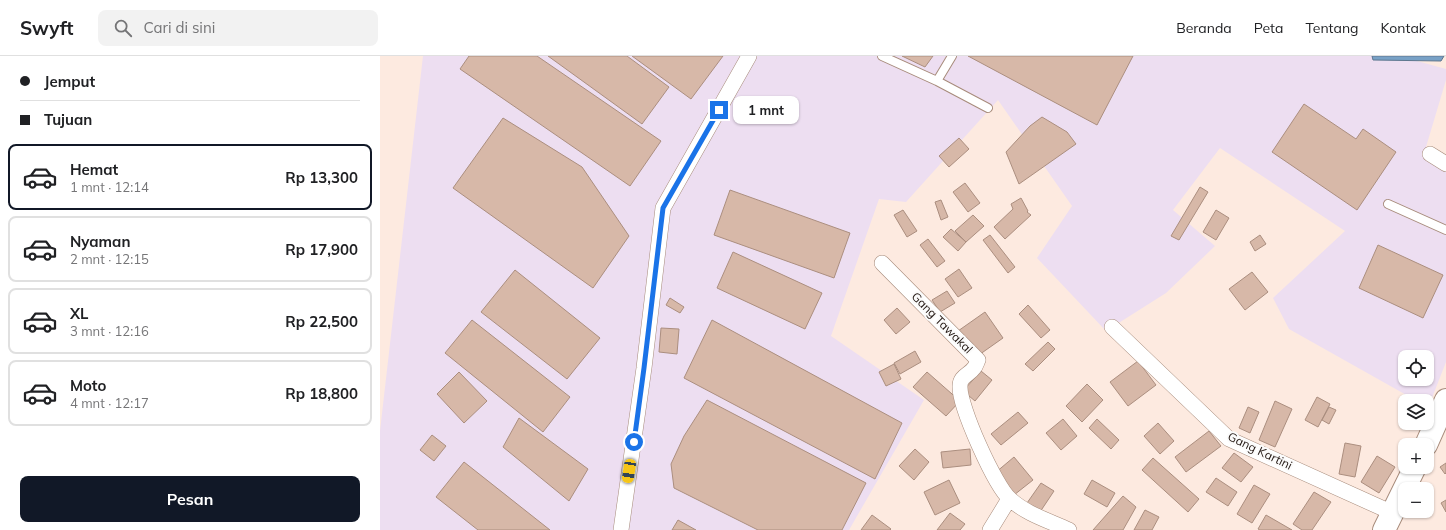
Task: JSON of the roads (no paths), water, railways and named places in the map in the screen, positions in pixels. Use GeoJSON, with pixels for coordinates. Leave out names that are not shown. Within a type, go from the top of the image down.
{"type":"FeatureCollection","features":[{"type":"Feature","properties":{"kind":"main road"},"geometry":{"type":"LineString","coordinates":[[1430,438],[1443,415]]}},
{"type":"Feature","properties":{"kind":"main road"},"geometry":{"type":"LineString","coordinates":[[1388,521],[1412,474]]}},
{"type":"Feature","properties":{"kind":"street"},"geometry":{"type":"LineString","coordinates":[[621,530],[644,368],[663,208],[749,56]]}},
{"type":"Feature","properties":{"kind":"street"},"geometry":{"type":"LineString","coordinates":[[1430,154],[1446,164]]}},
{"type":"Feature","properties":{"kind":"street","name":"Gang Tawakal"},"geometry":{"type":"LineString","coordinates":[[882,263],[978,360],[974,369],[963,377],[960,386],[971,426],[999,485],[1009,499],[1028,512],[1069,530]]}},
{"type":"Feature","properties":{"kind":"street","name":"Gang Kartini"},"geometry":{"type":"LineString","coordinates":[[1112,327],[1229,439],[1388,521]]}},
{"type":"Feature","properties":{"kind":"street"},"geometry":{"type":"LineString","coordinates":[[990,530],[1009,499]]}},
{"type":"Feature","properties":{"kind":"lane"},"geometry":{"type":"LineString","coordinates":[[882,56],[937,81],[988,108]]}},
{"type":"Feature","properties":{"kind":"lane"},"geometry":{"type":"LineString","coordinates":[[937,81],[952,56]]}},
{"type":"Feature","properties":{"kind":"lane"},"geometry":{"type":"LineString","coordinates":[[1388,204],[1446,230]]}},
{"type":"Feature","properties":{"kind":"water"},"geometry":{"type":"Polygon","coordinates":[[[1372,56],[1444,56],[1441,61],[1373,60],[1372,56]]]}}]}
